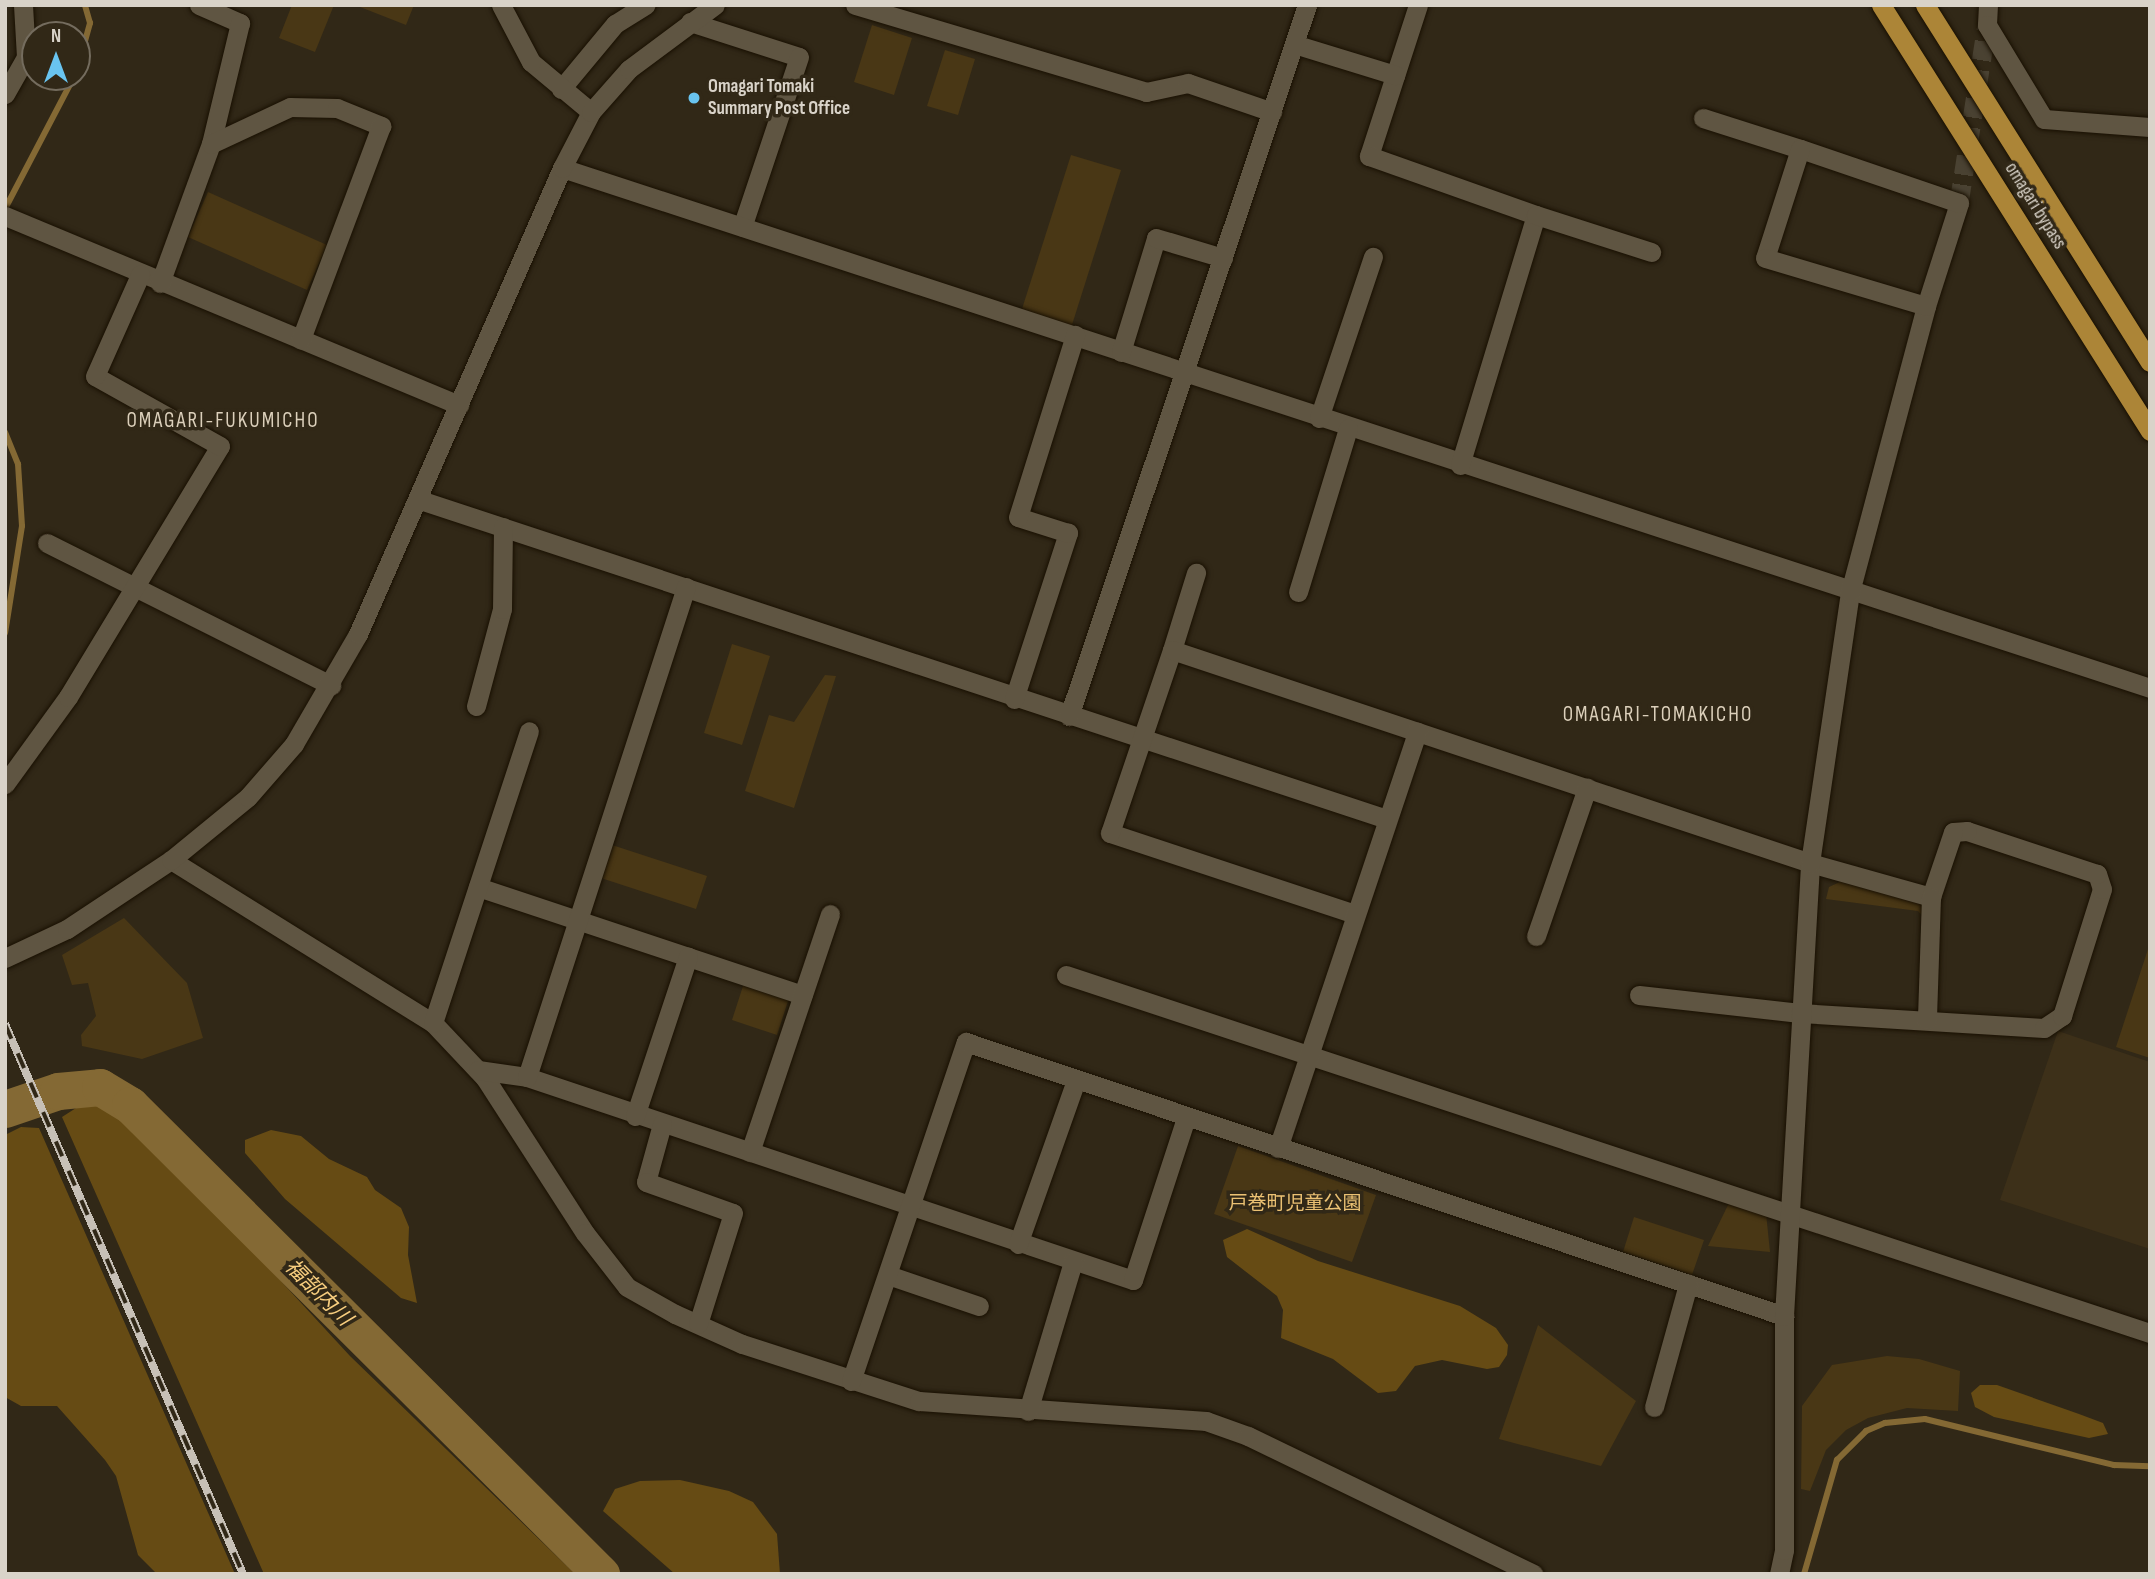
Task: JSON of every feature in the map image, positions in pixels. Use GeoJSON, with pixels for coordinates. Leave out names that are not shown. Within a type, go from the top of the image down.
{"type":"FeatureCollection","features":[{"type":"Feature","properties":{"kind":"highway","name":"omagari bypass"},"geometry":{"type":"LineString","coordinates":[[1881,5],[2150,432]]}},
{"type":"Feature","properties":{"kind":"highway","name":"omagari bypass"},"geometry":{"type":"LineString","coordinates":[[1925,5],[2150,362]]}},
{"type":"Feature","properties":{"kind":"street"},"geometry":{"type":"LineString","coordinates":[[5,94],[26,57],[23,5]]}},
{"type":"Feature","properties":{"kind":"street"},"geometry":{"type":"LineString","coordinates":[[160,283],[211,144],[240,23],[200,5]]}},
{"type":"Feature","properties":{"kind":"street"},"geometry":{"type":"LineString","coordinates":[[501,5],[531,61],[591,112]]}},
{"type":"Feature","properties":{"kind":"street"},"geometry":{"type":"LineString","coordinates":[[561,89],[615,24],[645,5]]}},
{"type":"Feature","properties":{"kind":"street"},"geometry":{"type":"LineString","coordinates":[[5,958],[67,929],[171,860],[248,797],[294,744],[331,685],[419,499],[562,168],[591,112],[629,69],[715,5]]}},
{"type":"Feature","properties":{"kind":"street"},"geometry":{"type":"LineString","coordinates":[[855,5],[1146,92],[1188,83],[1272,111]]}},
{"type":"Feature","properties":{"kind":"street"},"geometry":{"type":"LineString","coordinates":[[1069,716],[1307,5]]}},
{"type":"Feature","properties":{"kind":"street"},"geometry":{"type":"LineString","coordinates":[[1418,5],[1368,156],[1651,252]]}},
{"type":"Feature","properties":{"kind":"street"},"geometry":{"type":"LineString","coordinates":[[1987,5],[1987,25],[2044,119],[2150,127]]}},
{"type":"Feature","properties":{"kind":"street"},"geometry":{"type":"LineString","coordinates":[[690,22],[799,57],[742,227]]}},
{"type":"Feature","properties":{"kind":"street"},"geometry":{"type":"LineString","coordinates":[[1294,44],[1395,75]]}},
{"type":"Feature","properties":{"kind":"street"},"geometry":{"type":"LineString","coordinates":[[211,144],[290,107],[337,108],[380,126],[301,339]]}},
{"type":"Feature","properties":{"kind":"street"},"geometry":{"type":"LineString","coordinates":[[1703,118],[1959,203],[1926,306],[1850,592],[1810,863],[1784,1316],[1783,1550],[1779,1574]]}},
{"type":"Feature","properties":{"kind":"street"},"geometry":{"type":"LineString","coordinates":[[1800,149],[1765,258],[1926,306]]}},
{"type":"Feature","properties":{"kind":"street"},"geometry":{"type":"LineString","coordinates":[[562,168],[1075,335],[1460,465],[2150,688]]}},
{"type":"Feature","properties":{"kind":"street"},"geometry":{"type":"LineString","coordinates":[[1460,465],[1536,215]]}},
{"type":"Feature","properties":{"kind":"street"},"geometry":{"type":"LineString","coordinates":[[5,216],[140,275],[459,405]]}},
{"type":"Feature","properties":{"kind":"street"},"geometry":{"type":"LineString","coordinates":[[1121,352],[1156,238],[1223,258]]}},
{"type":"Feature","properties":{"kind":"street"},"geometry":{"type":"LineString","coordinates":[[1320,418],[1373,257]]}},
{"type":"Feature","properties":{"kind":"street"},"geometry":{"type":"LineString","coordinates":[[5,784],[68,696],[220,446],[95,376],[140,275]]}},
{"type":"Feature","properties":{"kind":"street"},"geometry":{"type":"LineString","coordinates":[[1014,699],[1068,533],[1018,517],[1075,335]]}},
{"type":"Feature","properties":{"kind":"street"},"geometry":{"type":"LineString","coordinates":[[1298,592],[1348,428]]}},
{"type":"Feature","properties":{"kind":"street"},"geometry":{"type":"LineString","coordinates":[[419,499],[1014,699],[1387,819]]}},
{"type":"Feature","properties":{"kind":"street"},"geometry":{"type":"LineString","coordinates":[[476,706],[502,610],[503,527]]}},
{"type":"Feature","properties":{"kind":"street"},"geometry":{"type":"LineString","coordinates":[[47,543],[331,685]]}},
{"type":"Feature","properties":{"kind":"street"},"geometry":{"type":"LineString","coordinates":[[1196,573],[1110,833],[1355,914]]}},
{"type":"Feature","properties":{"kind":"street"},"geometry":{"type":"LineString","coordinates":[[527,1077],[686,587]]}},
{"type":"Feature","properties":{"kind":"street"},"geometry":{"type":"LineString","coordinates":[[1172,650],[1810,863],[1931,897]]}},
{"type":"Feature","properties":{"kind":"street"},"geometry":{"type":"LineString","coordinates":[[433,1023],[529,731]]}},
{"type":"Feature","properties":{"kind":"street"},"geometry":{"type":"LineString","coordinates":[[1278,1147],[1417,732]]}},
{"type":"Feature","properties":{"kind":"street"},"geometry":{"type":"LineString","coordinates":[[1536,936],[1587,788]]}},
{"type":"Feature","properties":{"kind":"street"},"geometry":{"type":"LineString","coordinates":[[1639,995],[1800,1013],[2044,1028],[2062,1016],[2102,888],[2097,874],[1967,831],[1953,832],[1931,897],[1927,1020]]}},
{"type":"Feature","properties":{"kind":"street"},"geometry":{"type":"LineString","coordinates":[[171,860],[433,1023],[478,1070],[586,1233],[627,1287],[698,1324],[851,1381],[919,1401],[1206,1421],[1248,1436],[1533,1574]]}},
{"type":"Feature","properties":{"kind":"street"},"geometry":{"type":"LineString","coordinates":[[478,887],[802,995]]}},
{"type":"Feature","properties":{"kind":"street"},"geometry":{"type":"LineString","coordinates":[[750,1152],[830,914]]}},
{"type":"Feature","properties":{"kind":"street"},"geometry":{"type":"LineString","coordinates":[[635,1116],[688,957]]}},
{"type":"Feature","properties":{"kind":"street"},"geometry":{"type":"LineString","coordinates":[[1066,975],[2150,1333]]}},
{"type":"Feature","properties":{"kind":"street"},"geometry":{"type":"LineString","coordinates":[[851,1381],[967,1042],[1186,1118],[1784,1316]]}},
{"type":"Feature","properties":{"kind":"street"},"geometry":{"type":"LineString","coordinates":[[478,1070],[527,1077],[635,1116],[1133,1280],[1186,1118]]}},
{"type":"Feature","properties":{"kind":"street"},"geometry":{"type":"LineString","coordinates":[[1018,1244],[1076,1080]]}},
{"type":"Feature","properties":{"kind":"street"},"geometry":{"type":"LineString","coordinates":[[662,1124],[646,1182],[733,1213],[698,1324]]}},
{"type":"Feature","properties":{"kind":"street"},"geometry":{"type":"LineString","coordinates":[[1028,1410],[1073,1262]]}},
{"type":"Feature","properties":{"kind":"street"},"geometry":{"type":"LineString","coordinates":[[888,1275],[979,1306]]}},
{"type":"Feature","properties":{"kind":"street"},"geometry":{"type":"LineString","coordinates":[[1654,1407],[1688,1284]]}},
{"type":"Feature","properties":{"kind":"shaded area"},"geometry":{"type":"Polygon","coordinates":[[[2058,1031],[2150,1062],[2150,1249],[2000,1200],[2058,1031]]]}},
{"type":"Feature","properties":{"kind":"shaded area"},"geometry":{"type":"Polygon","coordinates":[[[21,1086],[33,1111],[5,1121],[5,1097],[21,1086]]]}},
{"type":"Feature","properties":{"kind":"shaded area"},"geometry":{"type":"Polygon","coordinates":[[[87,1101],[123,1110],[350,1356],[575,1574],[264,1574],[62,1117],[87,1101]]]}},
{"type":"Feature","properties":{"kind":"shaded area"},"geometry":{"type":"Polygon","coordinates":[[[21,1127],[39,1128],[235,1574],[155,1572],[138,1555],[116,1476],[105,1460],[57,1406],[21,1406],[5,1397],[5,1135],[21,1127]]]}},
{"type":"Feature","properties":{"kind":"shaded area"},"geometry":{"type":"Polygon","coordinates":[[[271,1130],[301,1136],[329,1159],[367,1177],[375,1190],[401,1208],[409,1227],[408,1255],[417,1303],[401,1298],[285,1199],[245,1153],[245,1140],[271,1130]]]}},
{"type":"Feature","properties":{"kind":"shaded area"},"geometry":{"type":"Polygon","coordinates":[[[1247,1229],[1318,1261],[1460,1306],[1496,1328],[1508,1345],[1507,1355],[1499,1367],[1487,1369],[1442,1360],[1415,1366],[1396,1391],[1378,1393],[1333,1359],[1281,1338],[1283,1310],[1277,1296],[1227,1257],[1223,1240],[1247,1229]]]}},
{"type":"Feature","properties":{"kind":"shaded area"},"geometry":{"type":"Polygon","coordinates":[[[1980,1385],[1997,1385],[2103,1423],[2108,1434],[2089,1438],[1994,1417],[1975,1407],[1971,1393],[1980,1385]]]}},
{"type":"Feature","properties":{"kind":"shaded area"},"geometry":{"type":"Polygon","coordinates":[[[680,1480],[729,1491],[753,1502],[777,1534],[780,1574],[675,1574],[603,1511],[615,1489],[640,1481],[680,1480]]]}},
{"type":"Feature","properties":{"kind":"green space"},"geometry":{"type":"Polygon","coordinates":[[[292,5],[334,5],[315,52],[279,38],[292,5]]]}},
{"type":"Feature","properties":{"kind":"green space"},"geometry":{"type":"Polygon","coordinates":[[[355,5],[414,5],[406,25],[355,5]]]}},
{"type":"Feature","properties":{"kind":"green space"},"geometry":{"type":"Polygon","coordinates":[[[872,25],[912,38],[894,95],[854,82],[872,25]]]}},
{"type":"Feature","properties":{"kind":"green space"},"geometry":{"type":"Polygon","coordinates":[[[945,50],[975,59],[958,115],[927,106],[945,50]]]}},
{"type":"Feature","properties":{"kind":"green space"},"geometry":{"type":"Polygon","coordinates":[[[1071,155],[1121,170],[1071,328],[1021,312],[1071,155]]]}},
{"type":"Feature","properties":{"kind":"green space"},"geometry":{"type":"Polygon","coordinates":[[[208,192],[327,245],[307,290],[188,237],[208,192]]]}},
{"type":"Feature","properties":{"kind":"green space"},"geometry":{"type":"Polygon","coordinates":[[[732,644],[770,656],[742,745],[704,733],[732,644]]]}},
{"type":"Feature","properties":{"kind":"green space"},"geometry":{"type":"Polygon","coordinates":[[[825,675],[836,676],[794,808],[745,791],[769,715],[794,722],[825,675]]]}},
{"type":"Feature","properties":{"kind":"green space"},"geometry":{"type":"Polygon","coordinates":[[[612,845],[707,876],[696,909],[601,878],[612,845]]]}},
{"type":"Feature","properties":{"kind":"green space"},"geometry":{"type":"Polygon","coordinates":[[[1842,881],[1923,904],[1924,918],[1918,911],[1826,899],[1829,887],[1842,881]]]}},
{"type":"Feature","properties":{"kind":"green space"},"geometry":{"type":"Polygon","coordinates":[[[124,918],[187,983],[203,1038],[142,1059],[82,1046],[81,1035],[96,1016],[88,983],[72,985],[62,955],[124,918]]]}},
{"type":"Feature","properties":{"kind":"green space"},"geometry":{"type":"Polygon","coordinates":[[[2150,943],[2150,1058],[2116,1047],[2150,943]]]}},
{"type":"Feature","properties":{"kind":"green space"},"geometry":{"type":"Polygon","coordinates":[[[744,983],[789,998],[777,1035],[732,1020],[744,983]]]}},
{"type":"Feature","properties":{"kind":"green space","name":"戸巻町児童公園"},"geometry":{"type":"Polygon","coordinates":[[[1238,1146],[1376,1195],[1352,1262],[1214,1214],[1238,1146]]]}},
{"type":"Feature","properties":{"kind":"green space"},"geometry":{"type":"Polygon","coordinates":[[[1729,1203],[1766,1213],[1770,1252],[1708,1246],[1729,1203]]]}},
{"type":"Feature","properties":{"kind":"green space"},"geometry":{"type":"Polygon","coordinates":[[[1634,1217],[1704,1240],[1692,1275],[1623,1252],[1634,1217]]]}},
{"type":"Feature","properties":{"kind":"green space"},"geometry":{"type":"Polygon","coordinates":[[[1538,1325],[1636,1401],[1601,1466],[1499,1439],[1538,1325]]]}},
{"type":"Feature","properties":{"kind":"green space"},"geometry":{"type":"Polygon","coordinates":[[[1887,1356],[1919,1359],[1960,1371],[1958,1411],[1907,1408],[1868,1418],[1846,1430],[1826,1450],[1810,1491],[1801,1489],[1802,1406],[1832,1365],[1887,1356]]]}},
{"type":"Feature","properties":{"kind":"waterway"},"geometry":{"type":"LineString","coordinates":[[85,5],[89,21]]}},
{"type":"Feature","properties":{"kind":"waterway"},"geometry":{"type":"LineString","coordinates":[[7,205],[67,91]]}},
{"type":"Feature","properties":{"kind":"waterway"},"geometry":{"type":"LineString","coordinates":[[5,432],[18,464],[22,526],[5,633]]}},
{"type":"Feature","properties":{"kind":"waterway","name":"福部内川"},"geometry":{"type":"LineString","coordinates":[[5,1109],[58,1091],[100,1087],[130,1105],[601,1574]]}},
{"type":"Feature","properties":{"kind":"waterway"},"geometry":{"type":"LineString","coordinates":[[1804,1574],[1837,1460],[1866,1431],[1885,1423],[1925,1419],[2114,1465],[2150,1466]]}},
{"type":"Feature","properties":{"kind":"tunnel"},"geometry":{"type":"LineString","coordinates":[[1959,203],[1987,25]]}},
{"type":"Feature","properties":{"kind":"railway"},"geometry":{"type":"LineString","coordinates":[[5,1024],[243,1574]]}},
{"type":"Feature","properties":{"kind":"place","name":"Omagari Tomaki Summary Post Office"},"geometry":{"type":"Point","coordinates":[694,98]}},
{"type":"Feature","properties":{"kind":"district","name":"OMAGARI-FUKUMICHO"},"geometry":{"type":"Point","coordinates":[223,421]}},
{"type":"Feature","properties":{"kind":"district","name":"OMAGARI-TOMAKICHO"},"geometry":{"type":"Point","coordinates":[1658,715]}}]}
